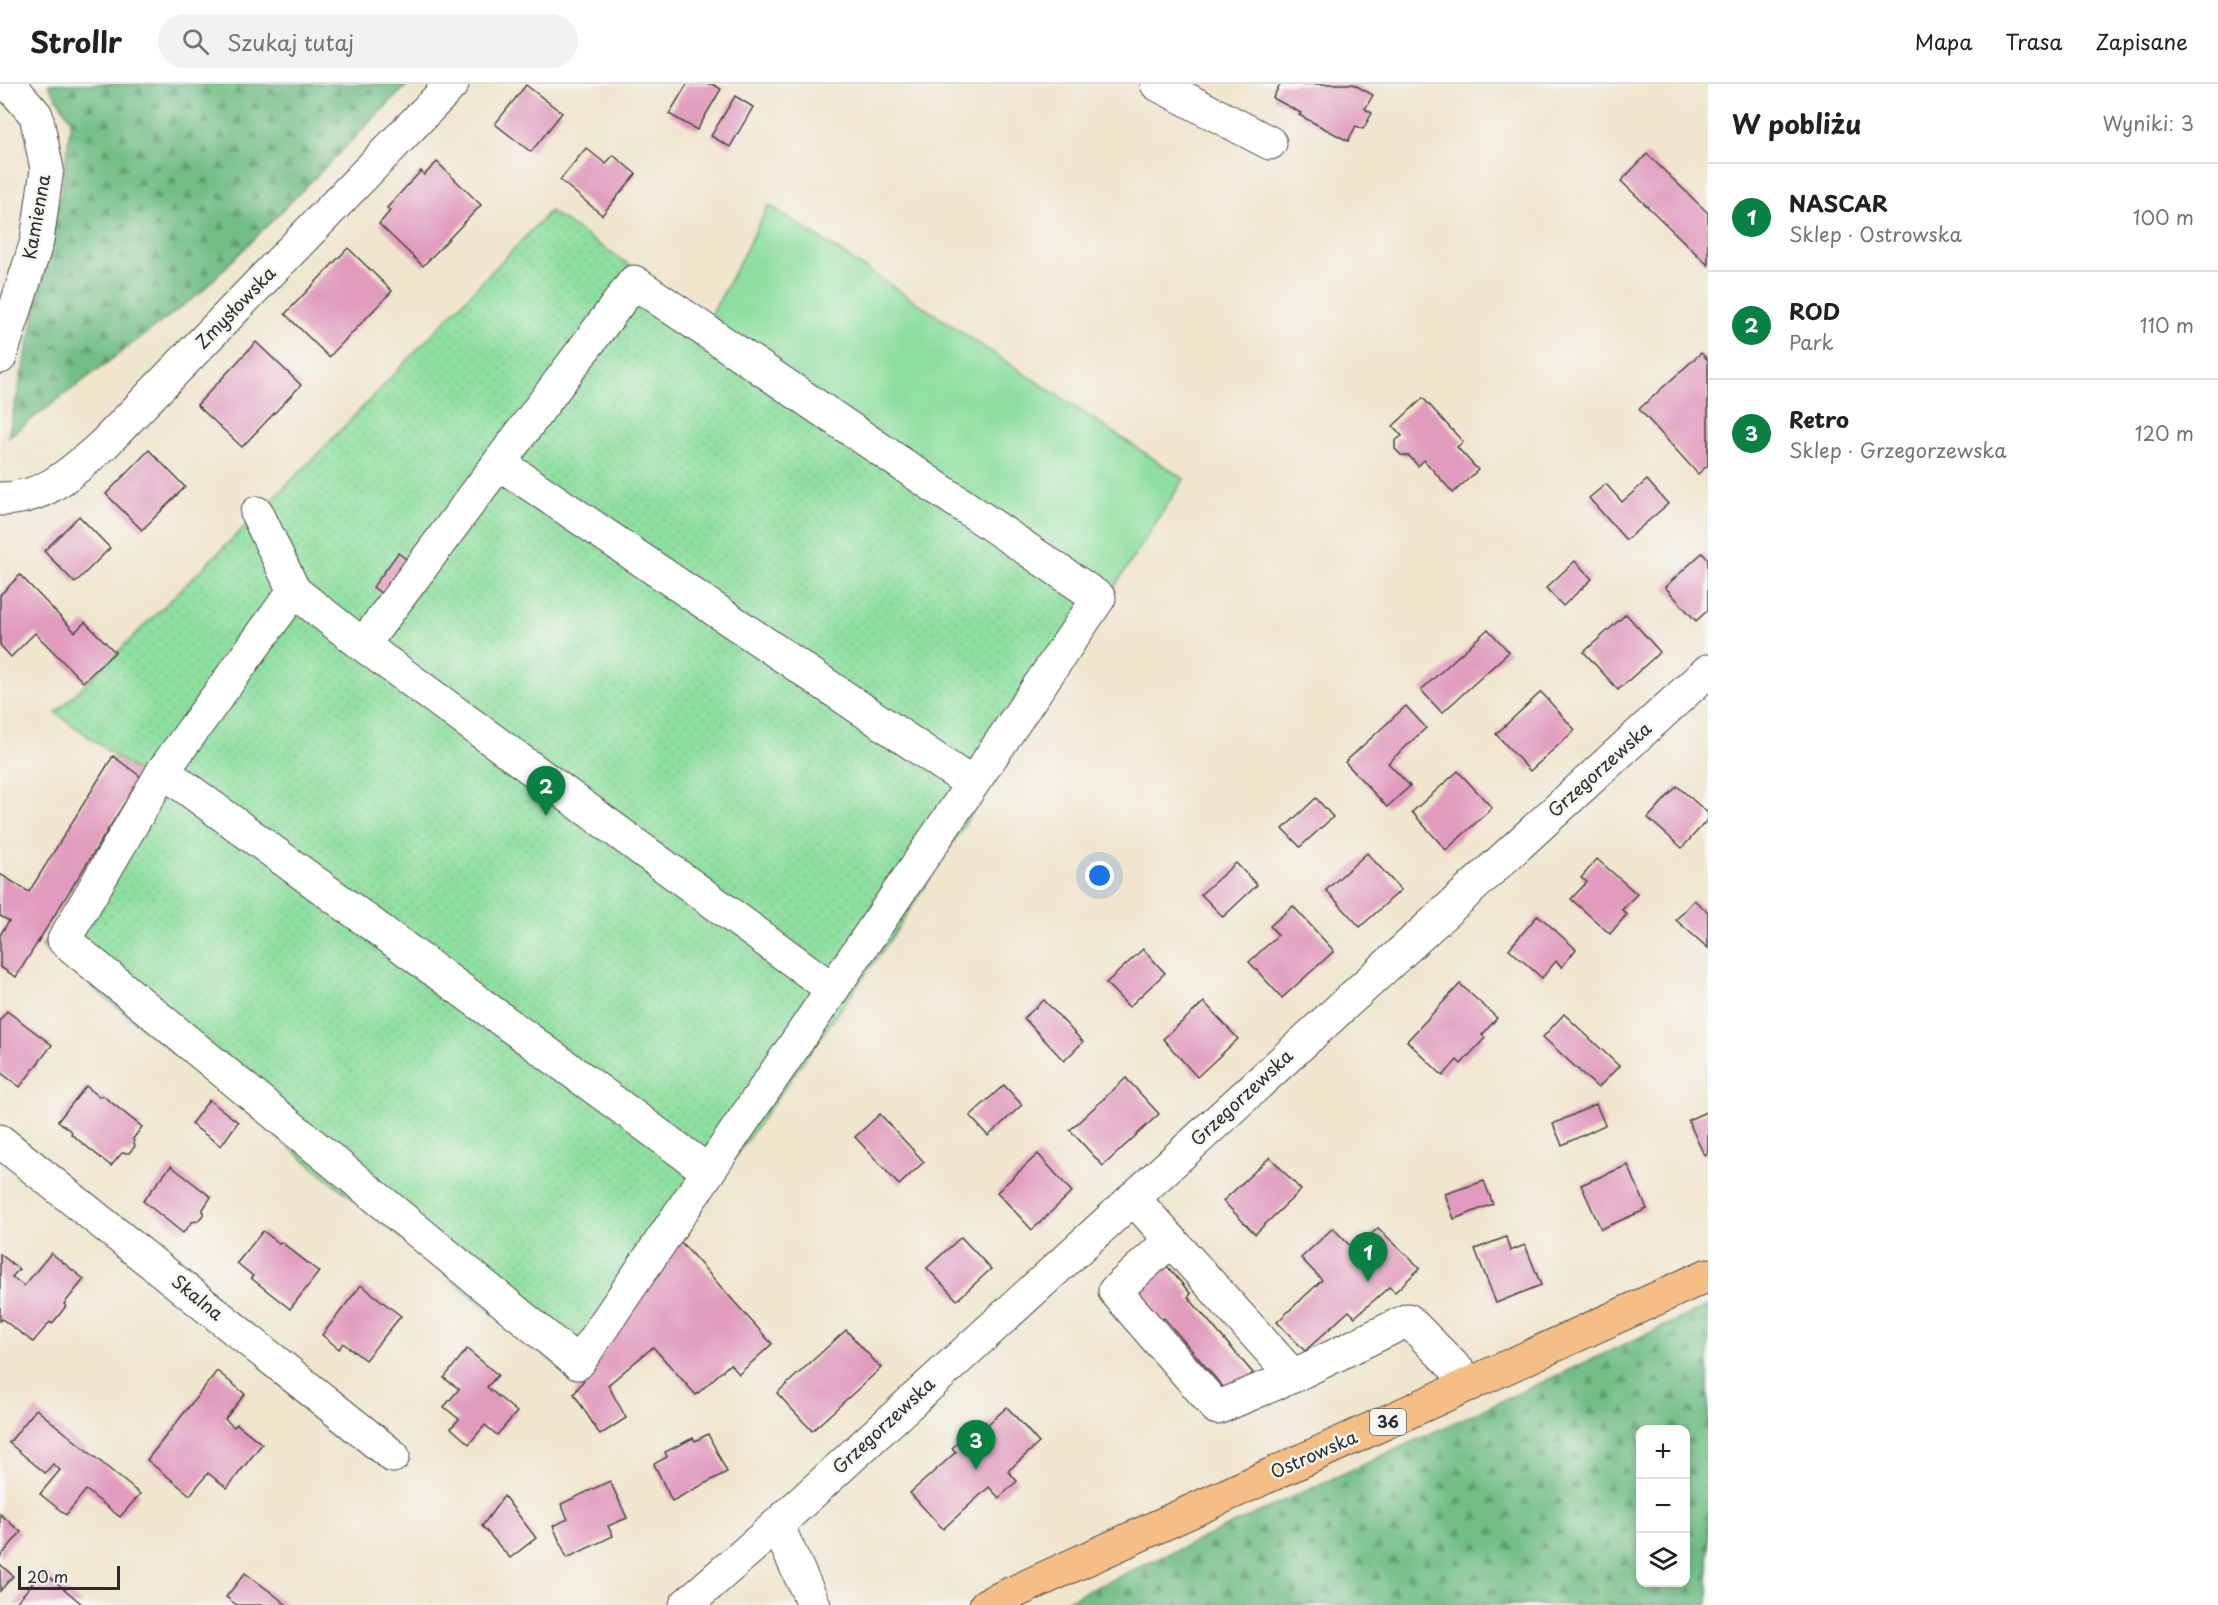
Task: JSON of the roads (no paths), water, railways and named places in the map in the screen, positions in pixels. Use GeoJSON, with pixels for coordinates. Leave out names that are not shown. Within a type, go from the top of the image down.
{"type":"FeatureCollection","features":[{"type":"Feature","properties":{"kind":"main road","name":"Ostrowska"},"geometry":{"type":"LineString","coordinates":[[986,1605],[1708,1275]]}},
{"type":"Feature","properties":{"kind":"street","name":"Kamienna"},"geometry":{"type":"LineString","coordinates":[[0,357],[37,241],[47,169],[36,115],[9,84]]}},
{"type":"Feature","properties":{"kind":"street","name":"Zmysłowska"},"geometry":{"type":"LineString","coordinates":[[0,499],[42,492],[63,479],[103,445],[452,84]]}},
{"type":"Feature","properties":{"kind":"street"},"geometry":{"type":"LineString","coordinates":[[1157,84],[1270,143]]}},
{"type":"Feature","properties":{"kind":"street"},"geometry":{"type":"LineString","coordinates":[[294,591],[163,771],[64,940],[578,1363],[1099,598],[634,282],[363,645]]}},
{"type":"Feature","properties":{"kind":"street"},"geometry":{"type":"LineString","coordinates":[[499,463],[972,784]]}},
{"type":"Feature","properties":{"kind":"street"},"geometry":{"type":"LineString","coordinates":[[257,513],[294,591],[363,645],[832,989]]}},
{"type":"Feature","properties":{"kind":"street","name":"Grzegorzewska"},"geometry":{"type":"LineString","coordinates":[[686,1605],[777,1525],[1708,671]]}},
{"type":"Feature","properties":{"kind":"street"},"geometry":{"type":"LineString","coordinates":[[163,771],[708,1171]]}},
{"type":"Feature","properties":{"kind":"street","name":"Skalna"},"geometry":{"type":"LineString","coordinates":[[0,1140],[393,1456]]}},
{"type":"Feature","properties":{"kind":"street"},"geometry":{"type":"LineString","coordinates":[[1133,1198],[1293,1376]]}},
{"type":"Feature","properties":{"kind":"street"},"geometry":{"type":"LineString","coordinates":[[1171,1240],[1114,1291],[1217,1408],[1293,1376],[1408,1320],[1471,1384]]}},
{"type":"Feature","properties":{"kind":"street"},"geometry":{"type":"LineString","coordinates":[[777,1525],[814,1605]]}},
{"type":"Feature","properties":{"kind":"place","name":"ROD"},"geometry":{"type":"Point","coordinates":[546,816]}},
{"type":"Feature","properties":{"kind":"place","name":"NASCAR"},"geometry":{"type":"Point","coordinates":[1368,1282]}},
{"type":"Feature","properties":{"kind":"place","name":"Retro"},"geometry":{"type":"Point","coordinates":[976,1470]}}]}
